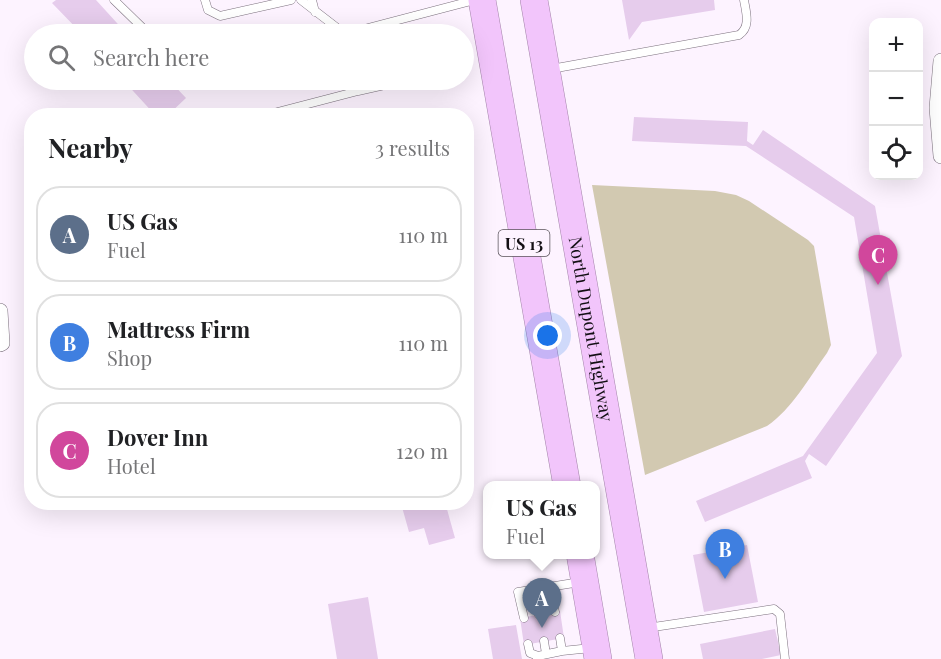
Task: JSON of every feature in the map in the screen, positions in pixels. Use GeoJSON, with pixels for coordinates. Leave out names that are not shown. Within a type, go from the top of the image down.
{"type":"FeatureCollection","features":[{"type":"Feature","properties":{"kind":"highway","name":"US 13"},"geometry":{"type":"LineString","coordinates":[[482,0],[566,481]]}},
{"type":"Feature","properties":{"kind":"highway","name":"North Dupont Highway"},"geometry":{"type":"LineString","coordinates":[[534,0],[649,659]]}},
{"type":"Feature","properties":{"kind":"highway"},"geometry":{"type":"LineString","coordinates":[[581,559],[596,655]]}},
{"type":"Feature","properties":{"kind":"street"},"geometry":{"type":"LineString","coordinates":[[941,61],[937,108],[941,156]]}},
{"type":"Feature","properties":{"kind":"street"},"geometry":{"type":"LineString","coordinates":[[0,311],[2,344],[0,344]]}},
{"type":"Feature","properties":{"kind":"lane"},"geometry":{"type":"LineString","coordinates":[[114,0],[139,24]]}},
{"type":"Feature","properties":{"kind":"lane"},"geometry":{"type":"LineString","coordinates":[[205,0],[208,10],[220,16],[291,0]]}},
{"type":"Feature","properties":{"kind":"lane"},"geometry":{"type":"LineString","coordinates":[[300,0],[331,24]]}},
{"type":"Feature","properties":{"kind":"lane"},"geometry":{"type":"LineString","coordinates":[[312,0],[315,12]]}},
{"type":"Feature","properties":{"kind":"lane"},"geometry":{"type":"LineString","coordinates":[[383,24],[475,0]]}},
{"type":"Feature","properties":{"kind":"lane"},"geometry":{"type":"LineString","coordinates":[[546,70],[739,35],[747,25],[744,0]]}},
{"type":"Feature","properties":{"kind":"lane"},"geometry":{"type":"LineString","coordinates":[[293,108],[362,90]]}},
{"type":"Feature","properties":{"kind":"lane"},"geometry":{"type":"LineString","coordinates":[[524,618],[518,592],[584,582]]}},
{"type":"Feature","properties":{"kind":"lane"},"geometry":{"type":"LineString","coordinates":[[550,586],[555,612]]}},
{"type":"Feature","properties":{"kind":"lane"},"geometry":{"type":"LineString","coordinates":[[533,589],[539,615]]}},
{"type":"Feature","properties":{"kind":"lane"},"geometry":{"type":"LineString","coordinates":[[644,628],[774,609],[780,614],[785,659]]}},
{"type":"Feature","properties":{"kind":"lane"},"geometry":{"type":"LineString","coordinates":[[560,638],[562,651]]}},
{"type":"Feature","properties":{"kind":"lane"},"geometry":{"type":"LineString","coordinates":[[540,656],[544,641]]}},
{"type":"Feature","properties":{"kind":"lane"},"geometry":{"type":"LineString","coordinates":[[528,644],[530,653],[540,656],[562,651],[596,655]]}},
{"type":"Feature","properties":{"kind":"shaded area"},"geometry":{"type":"Polygon","coordinates":[[[592,185],[715,191],[736,195],[749,201],[814,246],[831,345],[792,402],[767,426],[645,475],[592,185]]]}},
{"type":"Feature","properties":{"kind":"building"},"geometry":{"type":"Polygon","coordinates":[[[56,0],[96,0],[118,24],[72,24],[52,3],[56,0]]]}},
{"type":"Feature","properties":{"kind":"building"},"geometry":{"type":"Polygon","coordinates":[[[622,0],[714,0],[715,10],[642,22],[629,40],[622,0]]]}},
{"type":"Feature","properties":{"kind":"building"},"geometry":{"type":"Polygon","coordinates":[[[132,90],[178,90],[186,98],[175,108],[149,108],[132,90]]]}},
{"type":"Feature","properties":{"kind":"building"},"geometry":{"type":"Polygon","coordinates":[[[634,117],[748,122],[747,141],[753,145],[763,130],[875,206],[902,356],[826,466],[809,454],[805,461],[812,478],[705,522],[696,501],[803,456],[877,353],[854,217],[746,146],[632,141],[634,117]]]}},
{"type":"Feature","properties":{"kind":"building"},"geometry":{"type":"Polygon","coordinates":[[[403,510],[447,510],[455,538],[429,545],[424,528],[409,532],[403,510]]]}},
{"type":"Feature","properties":{"kind":"building"},"geometry":{"type":"Polygon","coordinates":[[[747,545],[758,602],[704,612],[693,555],[747,545]]]}},
{"type":"Feature","properties":{"kind":"building"},"geometry":{"type":"Polygon","coordinates":[[[368,597],[378,659],[337,659],[328,604],[368,597]]]}},
{"type":"Feature","properties":{"kind":"building"},"geometry":{"type":"Polygon","coordinates":[[[560,611],[564,638],[524,645],[520,618],[560,611]]]}},
{"type":"Feature","properties":{"kind":"building"},"geometry":{"type":"Polygon","coordinates":[[[516,625],[522,659],[493,659],[488,629],[516,625]]]}},
{"type":"Feature","properties":{"kind":"building"},"geometry":{"type":"Polygon","coordinates":[[[775,629],[781,655],[762,659],[703,659],[700,644],[775,629]]]}},
{"type":"Feature","properties":{"kind":"place","name":"Dover Inn"},"geometry":{"type":"Point","coordinates":[878,285]}},
{"type":"Feature","properties":{"kind":"place","name":"Mattress Firm"},"geometry":{"type":"Point","coordinates":[725,579]}},
{"type":"Feature","properties":{"kind":"place","name":"US Gas"},"geometry":{"type":"Point","coordinates":[542,628]}}]}
